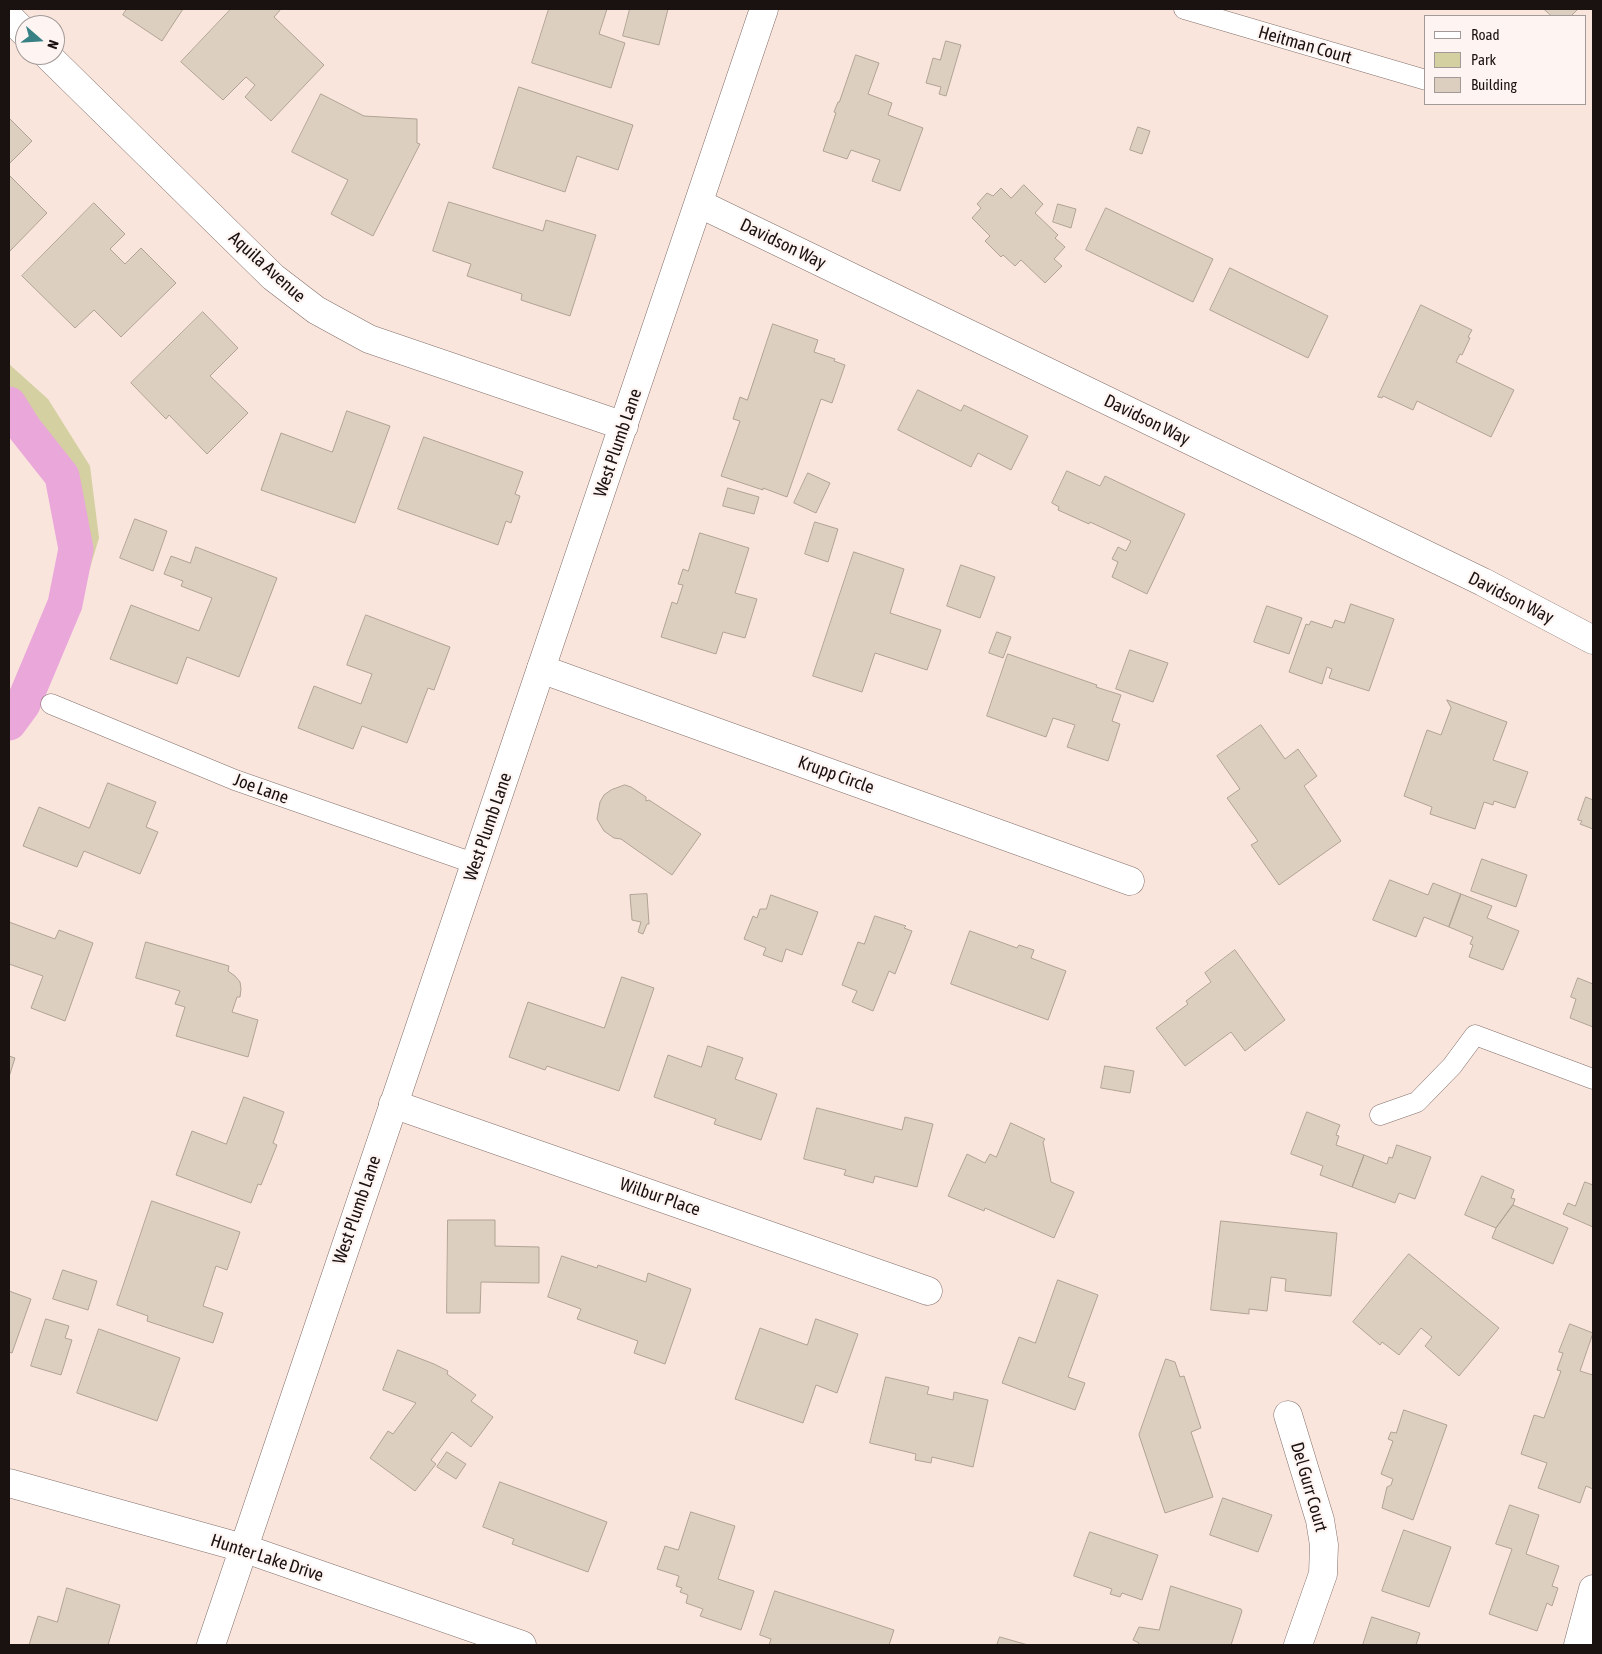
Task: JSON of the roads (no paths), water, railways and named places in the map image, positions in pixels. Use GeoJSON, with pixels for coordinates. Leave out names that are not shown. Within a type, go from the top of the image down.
{"type":"FeatureCollection","features":[{"type":"Feature","properties":{"kind":"street","name":"West Plumb Lane"},"geometry":{"type":"LineString","coordinates":[[211,1645],[393,1104],[700,204],[764,9]]}},
{"type":"Feature","properties":{"kind":"street","name":"Aquila Avenue"},"geometry":{"type":"LineString","coordinates":[[58,65],[273,277],[316,310],[370,339],[624,426]]}},
{"type":"Feature","properties":{"kind":"street","name":"Davidson Way"},"geometry":{"type":"LineString","coordinates":[[700,204],[1483,582],[1593,640]]}},
{"type":"Feature","properties":{"kind":"street","name":"Krupp Circle"},"geometry":{"type":"LineString","coordinates":[[542,669],[1130,881]]}},
{"type":"Feature","properties":{"kind":"street","name":"Wilbur Place"},"geometry":{"type":"LineString","coordinates":[[393,1104],[928,1291]]}},
{"type":"Feature","properties":{"kind":"street","name":"Del Gurr Court"},"geometry":{"type":"LineString","coordinates":[[1288,1415],[1320,1520],[1324,1545],[1323,1574],[1298,1645]]}},
{"type":"Feature","properties":{"kind":"street","name":"Hunter Lake Drive"},"geometry":{"type":"LineString","coordinates":[[9,1483],[244,1548],[522,1645]]}},
{"type":"Feature","properties":{"kind":"street"},"geometry":{"type":"LineString","coordinates":[[1578,1645],[1593,1589]]}},
{"type":"Feature","properties":{"kind":"lane","name":"Heitman Court"},"geometry":{"type":"LineString","coordinates":[[1184,9],[1424,79]]}},
{"type":"Feature","properties":{"kind":"lane","name":"Joe Lane"},"geometry":{"type":"LineString","coordinates":[[51,704],[236,780],[476,864]]}},
{"type":"Feature","properties":{"kind":"lane"},"geometry":{"type":"LineString","coordinates":[[1380,1116],[1416,1102],[1452,1066],[1475,1035],[1593,1079]]}},
{"type":"Feature","properties":{"kind":"waterway"},"geometry":{"type":"LineString","coordinates":[[9,404],[24,428],[62,476],[76,549],[65,604],[23,704],[9,723]]}}]}
